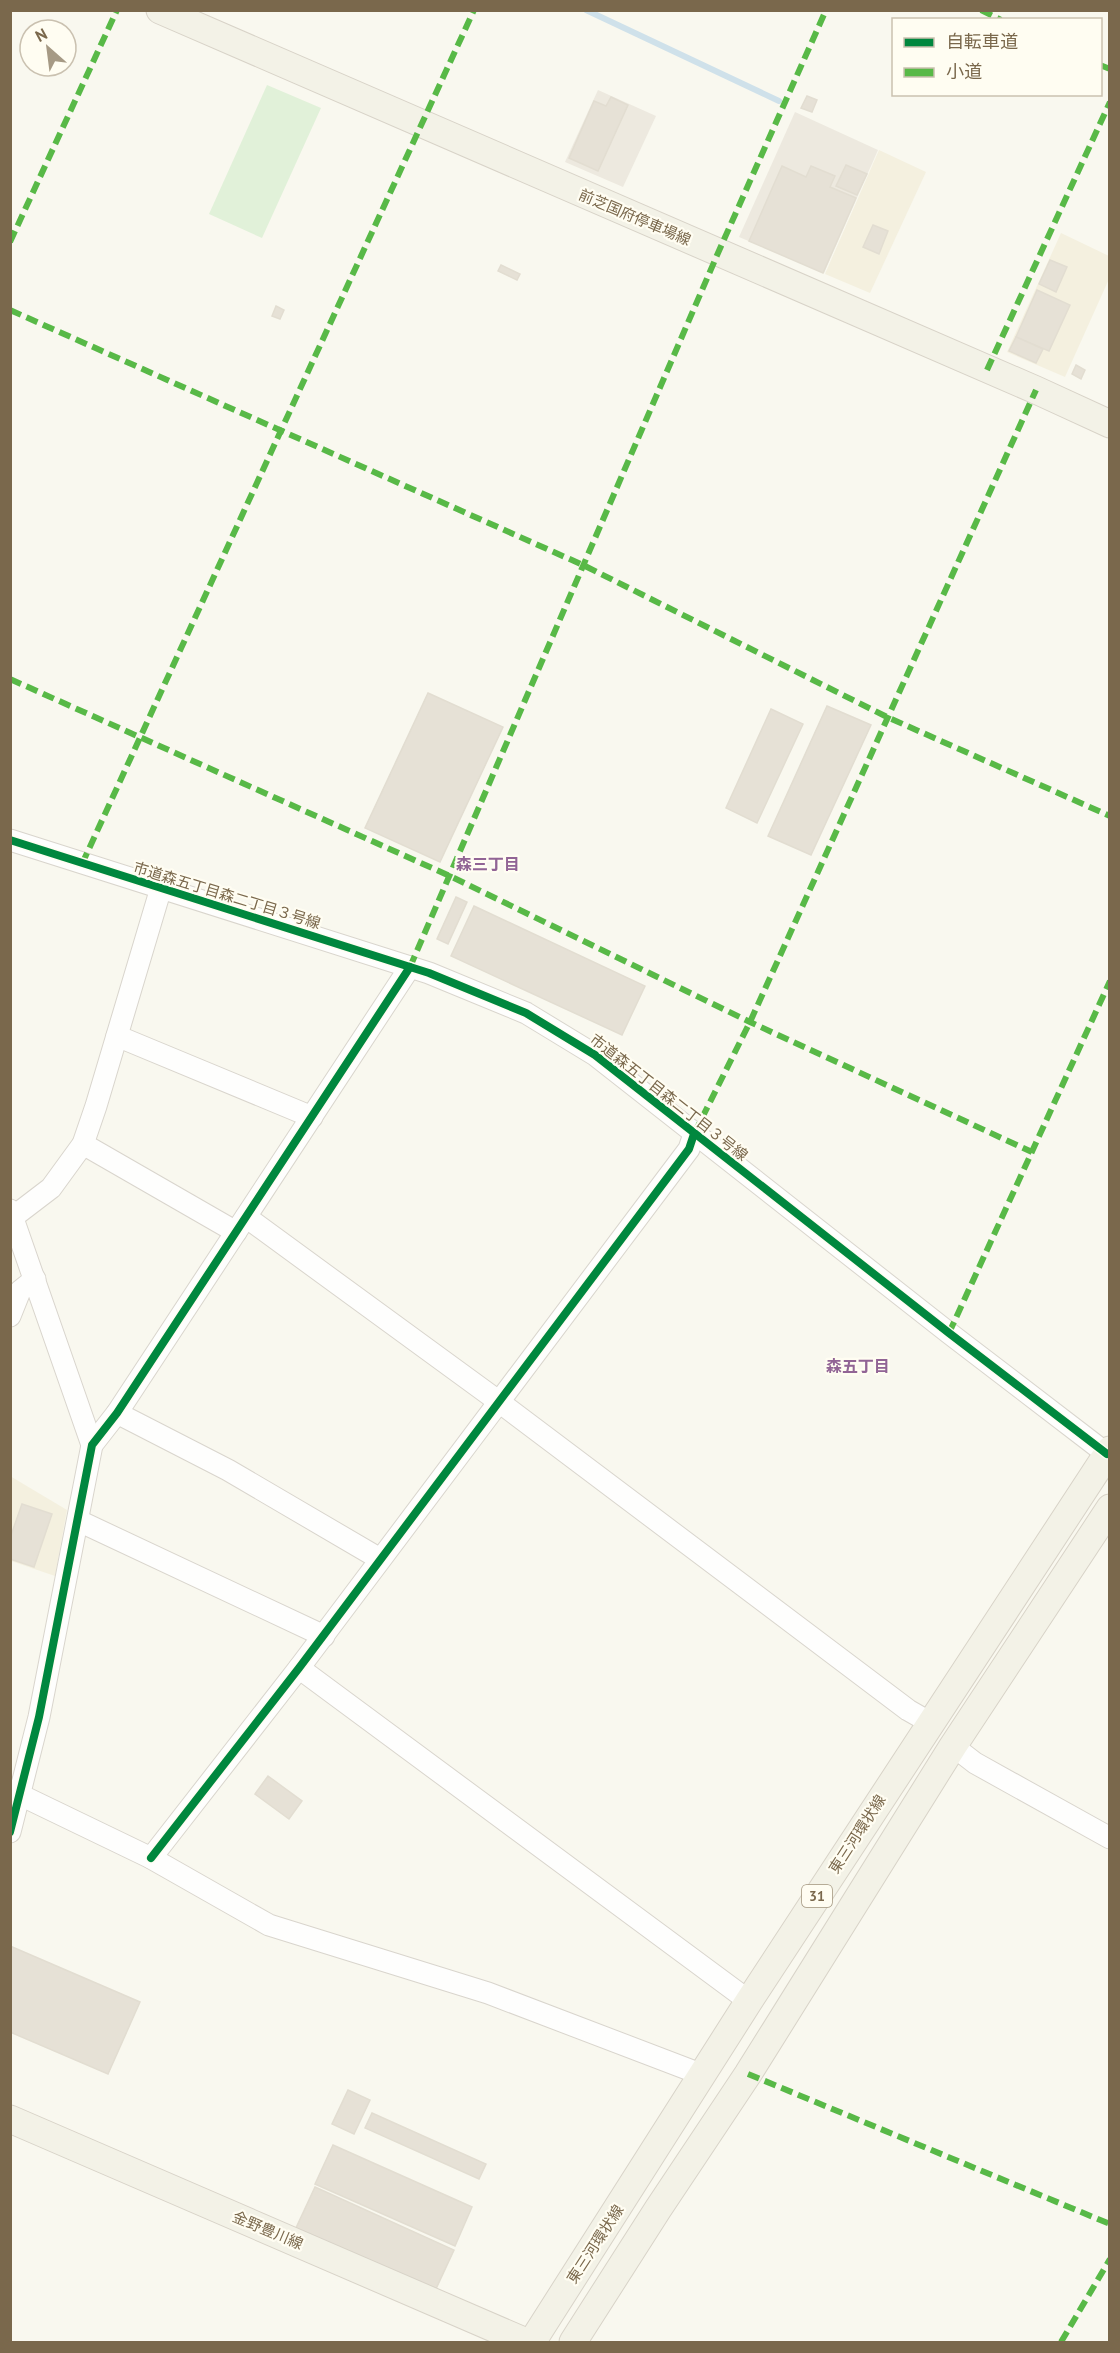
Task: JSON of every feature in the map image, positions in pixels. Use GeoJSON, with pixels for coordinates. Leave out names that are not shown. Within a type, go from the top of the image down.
{"type":"FeatureCollection","features":[{"type":"Feature","properties":{"kind":"main road","name":"前芝国府停車場線"},"geometry":{"type":"LineString","coordinates":[[160,10],[1110,424]]}},
{"type":"Feature","properties":{"kind":"main road","name":"東三河環状線"},"geometry":{"type":"LineString","coordinates":[[532,2343],[929,1722],[1109,1453]]}},
{"type":"Feature","properties":{"kind":"main road","name":"31"},"geometry":{"type":"LineString","coordinates":[[573,2343],[658,2209],[748,2074],[953,1746],[1110,1508]]}},
{"type":"Feature","properties":{"kind":"main road","name":"金野豊川線"},"geometry":{"type":"LineString","coordinates":[[10,2119],[526,2343]]}},
{"type":"Feature","properties":{"kind":"street","name":"市道森五丁目森二丁目３号線"},"geometry":{"type":"LineString","coordinates":[[10,840],[410,967],[491,997],[553,1028],[595,1054],[694,1134],[1109,1453]]}},
{"type":"Feature","properties":{"kind":"street"},"geometry":{"type":"LineString","coordinates":[[92,1445],[24,1265],[12,1213],[51,1188],[83,1144],[161,888]]}},
{"type":"Feature","properties":{"kind":"street"},"geometry":{"type":"LineString","coordinates":[[10,1832],[15,1791],[39,1717],[92,1445],[117,1413],[410,967]]}},
{"type":"Feature","properties":{"kind":"street"},"geometry":{"type":"LineString","coordinates":[[117,1036],[312,1117]]}},
{"type":"Feature","properties":{"kind":"street"},"geometry":{"type":"LineString","coordinates":[[151,1858],[324,1636],[689,1149],[694,1134]]}},
{"type":"Feature","properties":{"kind":"street"},"geometry":{"type":"LineString","coordinates":[[83,1144],[241,1225],[498,1401],[908,1710],[929,1722]]}},
{"type":"Feature","properties":{"kind":"street"},"geometry":{"type":"LineString","coordinates":[[10,1316],[20,1292],[24,1265]]}},
{"type":"Feature","properties":{"kind":"street"},"geometry":{"type":"LineString","coordinates":[[117,1413],[228,1470],[380,1559]]}},
{"type":"Feature","properties":{"kind":"street"},"geometry":{"type":"LineString","coordinates":[[79,1521],[324,1636]]}},
{"type":"Feature","properties":{"kind":"street"},"geometry":{"type":"LineString","coordinates":[[299,1668],[749,2001]]}},
{"type":"Feature","properties":{"kind":"street"},"geometry":{"type":"LineString","coordinates":[[953,1746],[975,1763],[1110,1838]]}},
{"type":"Feature","properties":{"kind":"street"},"geometry":{"type":"LineString","coordinates":[[15,1791],[151,1858],[269,1925],[488,1993],[703,2075]]}},
{"type":"Feature","properties":{"kind":"shaded area"},"geometry":{"type":"Polygon","coordinates":[[[598,90],[656,116],[623,187],[565,162],[598,90]]]}},
{"type":"Feature","properties":{"kind":"shaded area"},"geometry":{"type":"Polygon","coordinates":[[[795,112],[878,150],[824,273],[739,237],[795,112]]]}},
{"type":"Feature","properties":{"kind":"shaded area"},"geometry":{"type":"Polygon","coordinates":[[[879,150],[926,172],[870,293],[825,274],[879,150]]]}},
{"type":"Feature","properties":{"kind":"shaded area"},"geometry":{"type":"Polygon","coordinates":[[[1061,233],[1109,256],[1109,279],[1065,377],[1007,352],[1061,233]]]}},
{"type":"Feature","properties":{"kind":"shaded area"},"geometry":{"type":"Polygon","coordinates":[[[10,1476],[67,1510],[55,1576],[11,1561],[10,1476]]]}},
{"type":"Feature","properties":{"kind":"green space"},"geometry":{"type":"Polygon","coordinates":[[[267,85],[321,108],[262,238],[209,214],[267,85]]]}},
{"type":"Feature","properties":{"kind":"building"},"geometry":{"type":"Polygon","coordinates":[[[807,96],[817,100],[812,112],[801,108],[807,96]]]}},
{"type":"Feature","properties":{"kind":"building"},"geometry":{"type":"Polygon","coordinates":[[[611,97],[628,105],[598,171],[569,158],[594,101],[606,106],[611,97]]]}},
{"type":"Feature","properties":{"kind":"building"},"geometry":{"type":"Polygon","coordinates":[[[846,165],[867,174],[857,195],[836,186],[846,165]]]}},
{"type":"Feature","properties":{"kind":"building"},"geometry":{"type":"Polygon","coordinates":[[[782,166],[806,177],[811,166],[835,176],[830,187],[856,198],[823,273],[749,241],[782,166]]]}},
{"type":"Feature","properties":{"kind":"building"},"geometry":{"type":"Polygon","coordinates":[[[873,225],[888,231],[879,254],[863,247],[873,225]]]}},
{"type":"Feature","properties":{"kind":"building"},"geometry":{"type":"Polygon","coordinates":[[[1050,260],[1067,267],[1056,292],[1039,284],[1050,260]]]}},
{"type":"Feature","properties":{"kind":"building"},"geometry":{"type":"Polygon","coordinates":[[[501,265],[520,274],[517,280],[498,271],[501,265]]]}},
{"type":"Feature","properties":{"kind":"building"},"geometry":{"type":"Polygon","coordinates":[[[1037,290],[1070,305],[1049,351],[1016,337],[1037,290]]]}},
{"type":"Feature","properties":{"kind":"building"},"geometry":{"type":"Polygon","coordinates":[[[276,306],[284,310],[280,319],[272,316],[276,306]]]}},
{"type":"Feature","properties":{"kind":"building"},"geometry":{"type":"Polygon","coordinates":[[[1016,337],[1043,349],[1036,363],[1009,351],[1016,337]]]}},
{"type":"Feature","properties":{"kind":"building"},"geometry":{"type":"Polygon","coordinates":[[[1076,365],[1085,370],[1081,379],[1072,374],[1076,365]]]}},
{"type":"Feature","properties":{"kind":"building"},"geometry":{"type":"Polygon","coordinates":[[[428,693],[503,727],[440,862],[365,828],[428,693]]]}},
{"type":"Feature","properties":{"kind":"building"},"geometry":{"type":"Polygon","coordinates":[[[827,706],[871,725],[811,855],[768,836],[827,706]]]}},
{"type":"Feature","properties":{"kind":"building"},"geometry":{"type":"Polygon","coordinates":[[[771,709],[803,724],[757,823],[726,808],[771,709]]]}},
{"type":"Feature","properties":{"kind":"building"},"geometry":{"type":"Polygon","coordinates":[[[456,897],[467,902],[448,944],[437,939],[456,897]]]}},
{"type":"Feature","properties":{"kind":"building"},"geometry":{"type":"Polygon","coordinates":[[[474,906],[645,986],[622,1035],[451,956],[474,906]]]}},
{"type":"Feature","properties":{"kind":"building"},"geometry":{"type":"Polygon","coordinates":[[[22,1504],[52,1514],[34,1567],[10,1559],[10,1538],[22,1504]]]}},
{"type":"Feature","properties":{"kind":"building"},"geometry":{"type":"Polygon","coordinates":[[[268,1776],[302,1801],[289,1819],[255,1794],[268,1776]]]}},
{"type":"Feature","properties":{"kind":"building"},"geometry":{"type":"Polygon","coordinates":[[[10,1946],[140,2002],[108,2074],[10,2032],[10,1946]]]}},
{"type":"Feature","properties":{"kind":"building"},"geometry":{"type":"Polygon","coordinates":[[[348,2090],[370,2100],[354,2134],[332,2124],[348,2090]]]}},
{"type":"Feature","properties":{"kind":"building"},"geometry":{"type":"Polygon","coordinates":[[[372,2113],[486,2164],[479,2179],[365,2128],[372,2113]]]}},
{"type":"Feature","properties":{"kind":"building"},"geometry":{"type":"Polygon","coordinates":[[[333,2145],[472,2207],[455,2246],[315,2184],[333,2145]]]}},
{"type":"Feature","properties":{"kind":"building"},"geometry":{"type":"Polygon","coordinates":[[[315,2187],[454,2250],[435,2291],[296,2228],[315,2187]]]}},
{"type":"Feature","properties":{"kind":"waterway"},"geometry":{"type":"LineString","coordinates":[[586,10],[779,101]]}},
{"type":"Feature","properties":{"kind":"marked path"},"geometry":{"type":"LineString","coordinates":[[10,242],[117,10]]}},
{"type":"Feature","properties":{"kind":"marked path"},"geometry":{"type":"LineString","coordinates":[[82,864],[474,10]]}},
{"type":"Feature","properties":{"kind":"marked path"},"geometry":{"type":"LineString","coordinates":[[410,967],[718,253],[826,10]]}},
{"type":"Feature","properties":{"kind":"marked path"},"geometry":{"type":"LineString","coordinates":[[981,10],[997,18]]}},
{"type":"Feature","properties":{"kind":"marked path"},"geometry":{"type":"LineString","coordinates":[[1102,66],[1110,69]]}},
{"type":"Feature","properties":{"kind":"marked path"},"geometry":{"type":"LineString","coordinates":[[987,370],[1110,102]]}},
{"type":"Feature","properties":{"kind":"marked path"},"geometry":{"type":"LineString","coordinates":[[10,310],[583,565],[887,717],[1110,816]]}},
{"type":"Feature","properties":{"kind":"marked path"},"geometry":{"type":"LineString","coordinates":[[694,1134],[750,1022],[1036,390]]}},
{"type":"Feature","properties":{"kind":"marked path"},"geometry":{"type":"LineString","coordinates":[[10,679],[450,876],[750,1022],[1032,1152]]}},
{"type":"Feature","properties":{"kind":"marked path"},"geometry":{"type":"LineString","coordinates":[[949,1333],[1110,981]]}},
{"type":"Feature","properties":{"kind":"marked path"},"geometry":{"type":"LineString","coordinates":[[748,2074],[1110,2224]]}},
{"type":"Feature","properties":{"kind":"marked path"},"geometry":{"type":"LineString","coordinates":[[1061,2342],[1110,2259]]}},
{"type":"Feature","properties":{"kind":"cycle path"},"geometry":{"type":"LineString","coordinates":[[10,840],[429,973],[526,1013],[595,1055],[1107,1454]]}},
{"type":"Feature","properties":{"kind":"cycle path"},"geometry":{"type":"LineString","coordinates":[[10,1832],[39,1717],[92,1445],[117,1413],[410,967]]}},
{"type":"Feature","properties":{"kind":"cycle path"},"geometry":{"type":"LineString","coordinates":[[151,1858],[299,1668],[689,1149],[694,1134]]}},
{"type":"Feature","properties":{"kind":"district","name":"森三丁目"},"geometry":{"type":"Point","coordinates":[488,864]}},
{"type":"Feature","properties":{"kind":"district","name":"森五丁目"},"geometry":{"type":"Point","coordinates":[858,1366]}}]}
